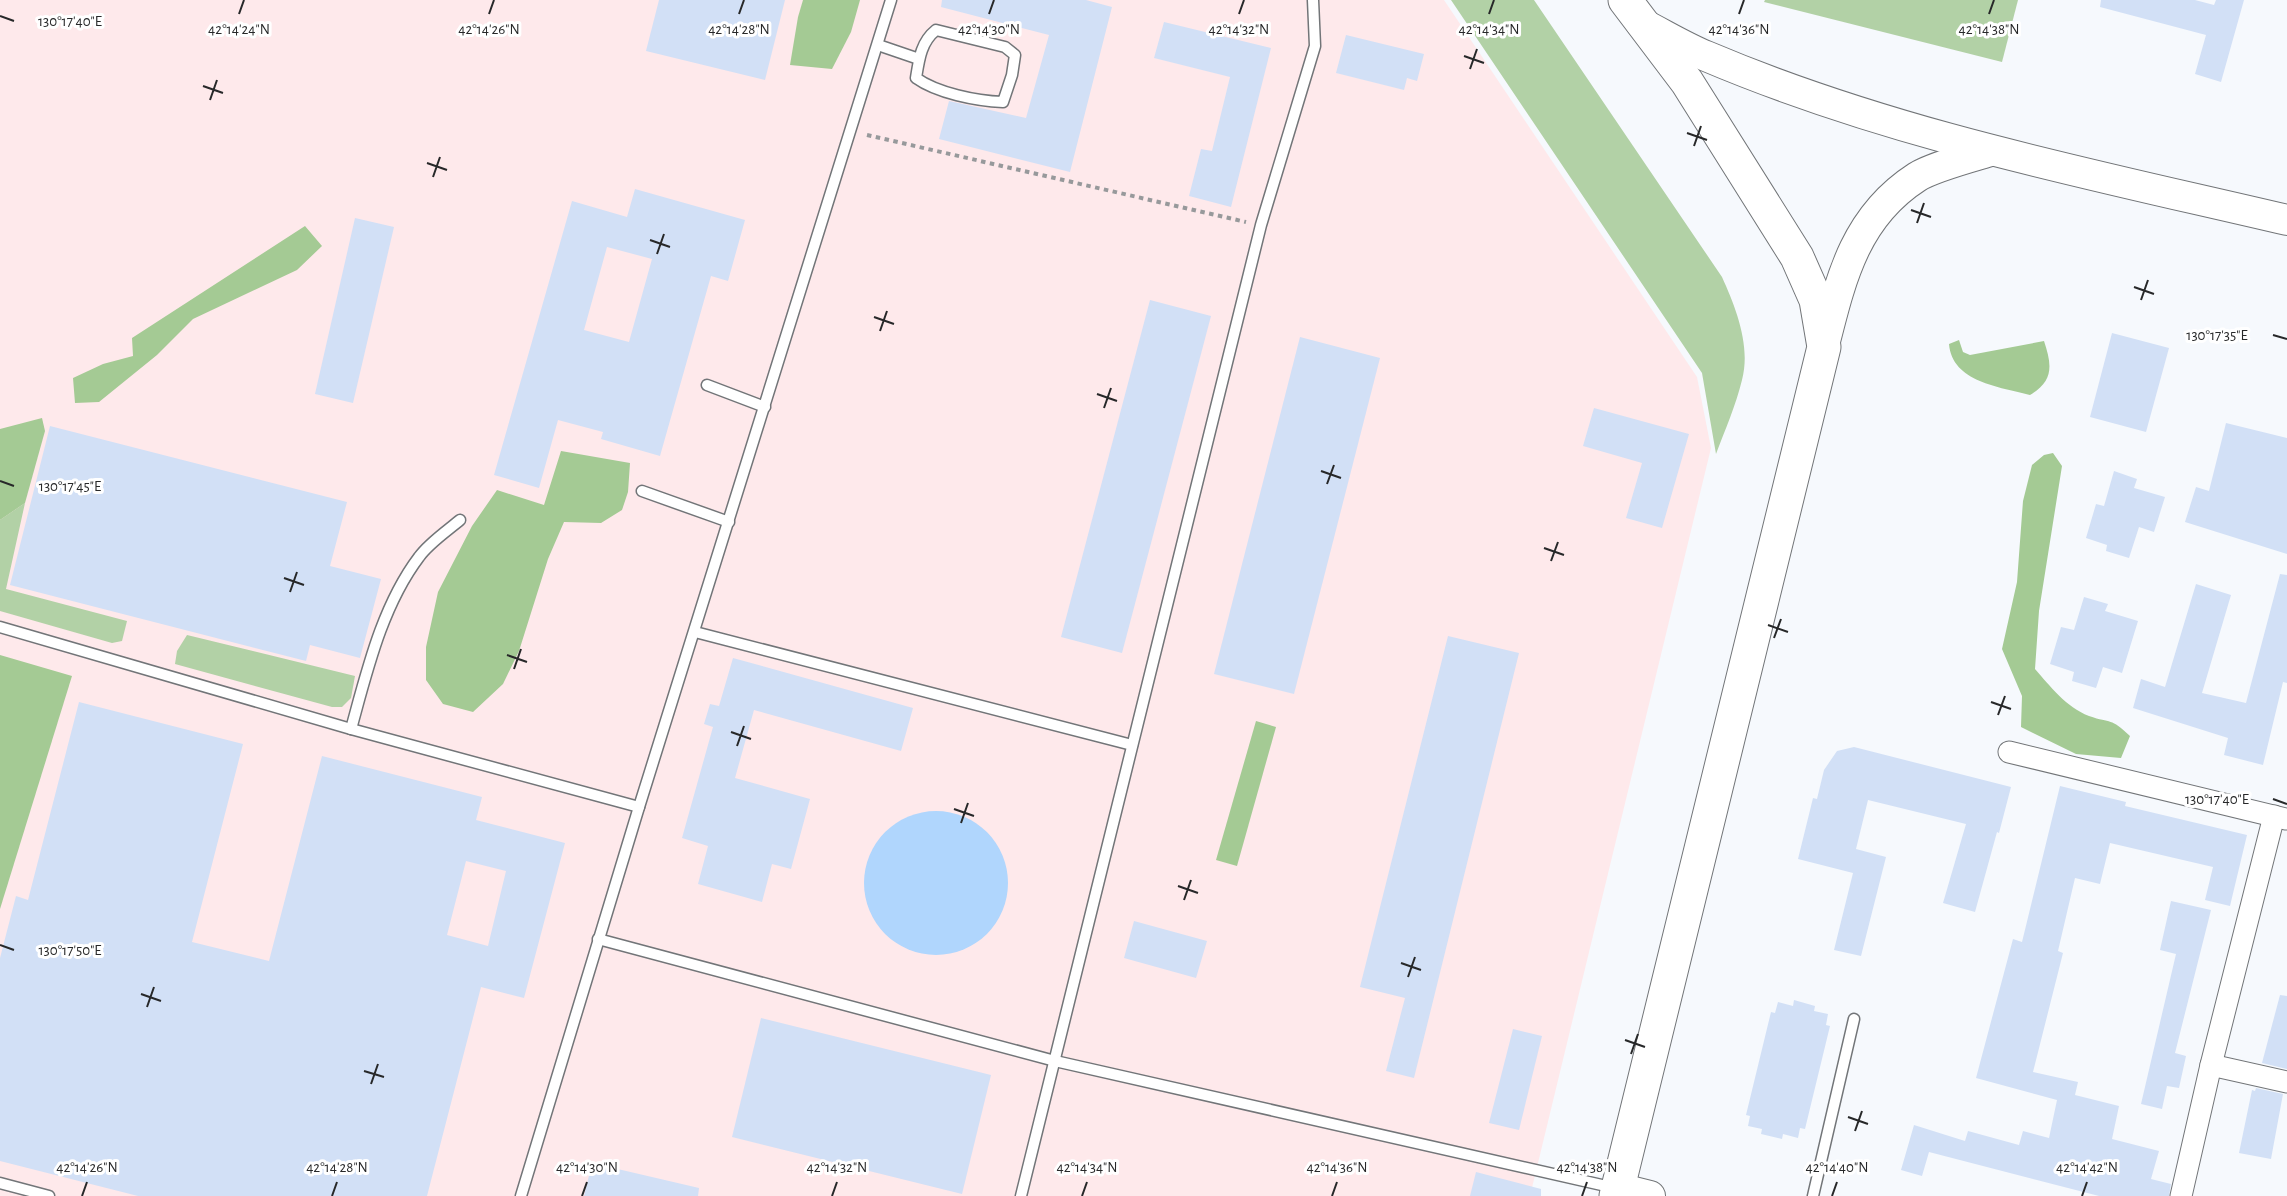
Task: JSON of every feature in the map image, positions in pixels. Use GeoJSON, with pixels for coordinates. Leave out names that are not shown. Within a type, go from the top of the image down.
{"type":"FeatureCollection","features":[{"type":"Feature","properties":{"kind":"highway"},"geometry":{"type":"LineString","coordinates":[[1617,1192],[1824,347],[1816,300],[1797,257],[1687,82],[1633,12]]}},
{"type":"Feature","properties":{"kind":"main road"},"geometry":{"type":"LineString","coordinates":[[1633,12],[1705,56],[1830,103],[1991,151],[2287,220]]}},
{"type":"Feature","properties":{"kind":"main road"},"geometry":{"type":"LineString","coordinates":[[1824,347],[1839,286],[1852,252],[1872,219],[1900,190],[1919,176],[1991,151]]}},
{"type":"Feature","properties":{"kind":"main road"},"geometry":{"type":"LineString","coordinates":[[1617,1192],[1650,1196]]}},
{"type":"Feature","properties":{"kind":"street"},"geometry":{"type":"LineString","coordinates":[[2009,752],[2281,818],[2211,1065],[2181,1196]]}},
{"type":"Feature","properties":{"kind":"street"},"geometry":{"type":"LineString","coordinates":[[2211,1065],[2287,1082]]}},
{"type":"Feature","properties":{"kind":"lane"},"geometry":{"type":"LineString","coordinates":[[521,1196],[598,939],[891,0]]}},
{"type":"Feature","properties":{"kind":"lane"},"geometry":{"type":"LineString","coordinates":[[1021,1196],[1261,225],[1315,46],[1313,0]]}},
{"type":"Feature","properties":{"kind":"lane"},"geometry":{"type":"LineString","coordinates":[[936,30],[1005,47],[1015,55],[1003,102],[988,102],[928,86],[916,78],[919,59],[926,38],[936,30]]}},
{"type":"Feature","properties":{"kind":"lane"},"geometry":{"type":"LineString","coordinates":[[878,45],[919,59]]}},
{"type":"Feature","properties":{"kind":"lane"},"geometry":{"type":"LineString","coordinates":[[707,385],[765,407]]}},
{"type":"Feature","properties":{"kind":"lane"},"geometry":{"type":"LineString","coordinates":[[642,491],[729,522]]}},
{"type":"Feature","properties":{"kind":"lane"},"geometry":{"type":"LineString","coordinates":[[351,729],[367,670],[394,599],[420,556],[460,520]]}},
{"type":"Feature","properties":{"kind":"lane"},"geometry":{"type":"LineString","coordinates":[[0,627],[351,729],[639,807]]}},
{"type":"Feature","properties":{"kind":"lane"},"geometry":{"type":"LineString","coordinates":[[695,632],[1132,745]]}},
{"type":"Feature","properties":{"kind":"lane"},"geometry":{"type":"LineString","coordinates":[[598,939],[1054,1061],[1617,1192]]}},
{"type":"Feature","properties":{"kind":"lane"},"geometry":{"type":"LineString","coordinates":[[1813,1196],[1854,1019]]}},
{"type":"Feature","properties":{"kind":"lane"},"geometry":{"type":"LineString","coordinates":[[0,1183],[49,1196]]}},
{"type":"Feature","properties":{"kind":"path"},"geometry":{"type":"LineString","coordinates":[[852,131],[1261,225]]}},
{"type":"Feature","properties":{"kind":"shaded area"},"geometry":{"type":"Polygon","coordinates":[[[0,0],[1444,0],[1697,377],[1711,448],[1530,1196],[0,1196],[0,0]]]}},
{"type":"Feature","properties":{"kind":"green space"},"geometry":{"type":"Polygon","coordinates":[[[803,0],[860,0],[851,32],[832,69],[790,65],[803,0]]]}},
{"type":"Feature","properties":{"kind":"green space"},"geometry":{"type":"Polygon","coordinates":[[[1451,0],[1534,0],[1722,277],[1741,327],[1745,354],[1737,399],[1716,454],[1702,373],[1451,0]]]}},
{"type":"Feature","properties":{"kind":"green space"},"geometry":{"type":"Polygon","coordinates":[[[1765,0],[2018,0],[2002,62],[1764,2],[1765,0]]]}},
{"type":"Feature","properties":{"kind":"green space"},"geometry":{"type":"Polygon","coordinates":[[[305,226],[322,246],[297,270],[193,319],[157,355],[99,402],[75,403],[73,378],[103,364],[133,356],[132,338],[305,226]]]}},
{"type":"Feature","properties":{"kind":"green space"},"geometry":{"type":"Polygon","coordinates":[[[1959,340],[1963,352],[1970,355],[2044,341],[2049,358],[2047,378],[2038,390],[2030,395],[1979,381],[1959,367],[1952,357],[1949,344],[1959,340]]]}},
{"type":"Feature","properties":{"kind":"green space"},"geometry":{"type":"Polygon","coordinates":[[[42,418],[45,431],[25,503],[0,520],[0,429],[42,418]]]}},
{"type":"Feature","properties":{"kind":"green space"},"geometry":{"type":"Polygon","coordinates":[[[561,451],[630,463],[628,492],[622,510],[601,523],[564,522],[548,559],[519,651],[503,684],[473,712],[443,704],[426,680],[426,647],[438,592],[472,526],[497,490],[544,505],[561,451]]]}},
{"type":"Feature","properties":{"kind":"green space"},"geometry":{"type":"Polygon","coordinates":[[[2053,453],[2062,466],[2039,611],[2035,669],[2059,696],[2073,707],[2089,716],[2114,723],[2130,736],[2121,758],[2076,754],[2021,727],[2022,696],[2002,649],[2017,582],[2023,501],[2032,465],[2044,455],[2053,453]]]}},
{"type":"Feature","properties":{"kind":"green space"},"geometry":{"type":"Polygon","coordinates":[[[25,503],[6,589],[127,621],[122,641],[112,643],[0,611],[0,520],[25,503]]]}},
{"type":"Feature","properties":{"kind":"green space"},"geometry":{"type":"Polygon","coordinates":[[[187,635],[355,676],[351,698],[342,707],[332,707],[175,664],[177,651],[187,635]]]}},
{"type":"Feature","properties":{"kind":"green space"},"geometry":{"type":"Polygon","coordinates":[[[0,655],[72,676],[0,909],[0,655]]]}},
{"type":"Feature","properties":{"kind":"green space"},"geometry":{"type":"Polygon","coordinates":[[[1256,721],[1276,727],[1237,866],[1216,860],[1256,721]]]}},
{"type":"Feature","properties":{"kind":"water"},"geometry":{"type":"Polygon","coordinates":[[[936,811],[963,817],[987,832],[1002,856],[1008,883],[1002,910],[987,934],[963,949],[936,955],[909,949],[885,934],[870,910],[864,883],[870,856],[885,832],[909,817],[936,811]]]}},
{"type":"Feature","properties":{"kind":"building"},"geometry":{"type":"Polygon","coordinates":[[[659,0],[785,0],[765,80],[646,51],[659,0]]]}},
{"type":"Feature","properties":{"kind":"building"},"geometry":{"type":"Polygon","coordinates":[[[942,0],[1086,0],[1112,7],[1070,172],[939,139],[949,101],[1026,118],[1049,35],[941,7],[942,0]]]}},
{"type":"Feature","properties":{"kind":"building"},"geometry":{"type":"Polygon","coordinates":[[[2101,0],[2195,0],[2214,5],[2216,0],[2244,0],[2221,82],[2195,74],[2206,35],[2100,7],[2101,0]]]}},
{"type":"Feature","properties":{"kind":"building"},"geometry":{"type":"Polygon","coordinates":[[[1164,22],[1271,48],[1231,207],[1189,196],[1201,149],[1212,151],[1230,77],[1154,58],[1164,22]]]}},
{"type":"Feature","properties":{"kind":"building"},"geometry":{"type":"Polygon","coordinates":[[[1346,35],[1424,54],[1417,81],[1407,78],[1404,90],[1336,73],[1346,35]]]}},
{"type":"Feature","properties":{"kind":"building"},"geometry":{"type":"Polygon","coordinates":[[[635,189],[745,220],[728,281],[711,276],[660,456],[601,439],[603,432],[558,420],[539,488],[494,475],[572,201],[627,217],[635,189]],[[607,247],[584,330],[629,342],[652,259],[607,247]]]}},
{"type":"Feature","properties":{"kind":"building"},"geometry":{"type":"Polygon","coordinates":[[[355,218],[394,227],[353,403],[315,394],[355,218]]]}},
{"type":"Feature","properties":{"kind":"building"},"geometry":{"type":"Polygon","coordinates":[[[1150,300],[1211,316],[1122,653],[1061,637],[1150,300]]]}},
{"type":"Feature","properties":{"kind":"building"},"geometry":{"type":"Polygon","coordinates":[[[2112,333],[2169,348],[2146,432],[2090,417],[2112,333]]]}},
{"type":"Feature","properties":{"kind":"building"},"geometry":{"type":"Polygon","coordinates":[[[1300,337],[1380,358],[1294,694],[1214,674],[1300,337]]]}},
{"type":"Feature","properties":{"kind":"building"},"geometry":{"type":"Polygon","coordinates":[[[1594,408],[1689,434],[1662,528],[1626,518],[1642,463],[1583,446],[1594,408]]]}},
{"type":"Feature","properties":{"kind":"building"},"geometry":{"type":"Polygon","coordinates":[[[2226,423],[2287,438],[2287,554],[2185,522],[2196,487],[2209,491],[2226,423]]]}},
{"type":"Feature","properties":{"kind":"building"},"geometry":{"type":"Polygon","coordinates":[[[50,426],[347,502],[330,566],[381,579],[360,658],[310,645],[306,661],[10,585],[50,426]]]}},
{"type":"Feature","properties":{"kind":"building"},"geometry":{"type":"Polygon","coordinates":[[[2114,471],[2137,479],[2134,488],[2165,497],[2154,532],[2139,527],[2129,558],[2106,551],[2107,545],[2086,538],[2096,504],[2104,506],[2114,471]]]}},
{"type":"Feature","properties":{"kind":"building"},"geometry":{"type":"Polygon","coordinates":[[[2280,574],[2287,575],[2287,683],[2283,682],[2263,765],[2224,755],[2228,738],[2133,708],[2141,679],[2165,687],[2196,584],[2231,595],[2202,693],[2246,703],[2280,574]]]}},
{"type":"Feature","properties":{"kind":"building"},"geometry":{"type":"Polygon","coordinates":[[[2084,597],[2108,604],[2105,611],[2138,621],[2122,673],[2103,667],[2096,688],[2072,681],[2074,672],[2050,664],[2061,627],[2074,630],[2084,597]]]}},
{"type":"Feature","properties":{"kind":"building"},"geometry":{"type":"Polygon","coordinates":[[[1448,636],[1519,653],[1414,1078],[1386,1071],[1405,998],[1360,987],[1448,636]]]}},
{"type":"Feature","properties":{"kind":"building"},"geometry":{"type":"Polygon","coordinates":[[[733,658],[913,708],[901,751],[754,710],[735,778],[810,799],[791,869],[772,864],[762,902],[698,884],[708,846],[682,838],[713,727],[704,724],[710,704],[719,706],[733,658]]]}},
{"type":"Feature","properties":{"kind":"building"},"geometry":{"type":"Polygon","coordinates":[[[79,702],[243,744],[192,942],[269,961],[322,756],[482,797],[476,820],[565,843],[524,998],[481,987],[427,1196],[138,1196],[0,1161],[0,958],[16,896],[28,900],[79,702]],[[466,861],[447,935],[488,946],[506,871],[466,861]]]}},
{"type":"Feature","properties":{"kind":"building"},"geometry":{"type":"Polygon","coordinates":[[[1854,747],[2011,787],[1975,912],[1943,903],[1966,824],[1868,800],[1856,849],[1886,857],[1861,956],[1834,950],[1853,873],[1798,859],[1813,798],[1817,799],[1824,770],[1837,751],[1854,747]]]}},
{"type":"Feature","properties":{"kind":"building"},"geometry":{"type":"Polygon","coordinates":[[[2060,786],[2126,802],[2125,806],[2247,835],[2230,906],[2205,900],[2213,867],[2110,843],[2100,884],[2075,878],[2058,951],[2063,953],[2033,1072],[2078,1082],[2075,1095],[2119,1106],[2112,1139],[2159,1151],[2151,1179],[2171,1184],[2169,1196],[2099,1196],[1929,1152],[1922,1176],[1901,1170],[1914,1125],[1965,1141],[1968,1131],[2019,1145],[2023,1131],[2049,1138],[2057,1100],[1976,1078],[2013,939],[2022,942],[2060,786]]]}},
{"type":"Feature","properties":{"kind":"building"},"geometry":{"type":"Polygon","coordinates":[[[2171,901],[2211,910],[2175,1053],[2186,1056],[2179,1088],[2167,1086],[2162,1109],[2141,1104],[2176,954],[2160,950],[2171,901]]]}},
{"type":"Feature","properties":{"kind":"building"},"geometry":{"type":"Polygon","coordinates":[[[1134,921],[1207,941],[1196,978],[1124,958],[1134,921]]]}},
{"type":"Feature","properties":{"kind":"building"},"geometry":{"type":"Polygon","coordinates":[[[2280,995],[2287,996],[2287,1069],[2262,1063],[2280,995]]]}},
{"type":"Feature","properties":{"kind":"building"},"geometry":{"type":"Polygon","coordinates":[[[1794,1000],[1815,1006],[1814,1011],[1828,1014],[1826,1025],[1830,1026],[1805,1129],[1800,1128],[1798,1138],[1783,1134],[1782,1139],[1761,1134],[1762,1129],[1748,1126],[1750,1116],[1746,1115],[1771,1012],[1775,1013],[1778,1002],[1793,1006],[1794,1000]]]}},
{"type":"Feature","properties":{"kind":"building"},"geometry":{"type":"Polygon","coordinates":[[[761,1018],[991,1075],[962,1194],[732,1137],[761,1018]]]}},
{"type":"Feature","properties":{"kind":"building"},"geometry":{"type":"Polygon","coordinates":[[[1513,1029],[1542,1036],[1519,1130],[1489,1123],[1513,1029]]]}},
{"type":"Feature","properties":{"kind":"building"},"geometry":{"type":"Polygon","coordinates":[[[2256,1088],[2283,1094],[2271,1159],[2239,1153],[2252,1090],[2255,1091],[2256,1088]]]}},
{"type":"Feature","properties":{"kind":"building"},"geometry":{"type":"Polygon","coordinates":[[[592,1163],[699,1188],[698,1196],[584,1196],[592,1163]]]}},
{"type":"Feature","properties":{"kind":"building"},"geometry":{"type":"Polygon","coordinates":[[[1476,1172],[1541,1189],[1541,1196],[1470,1196],[1476,1172]]]}}]}
